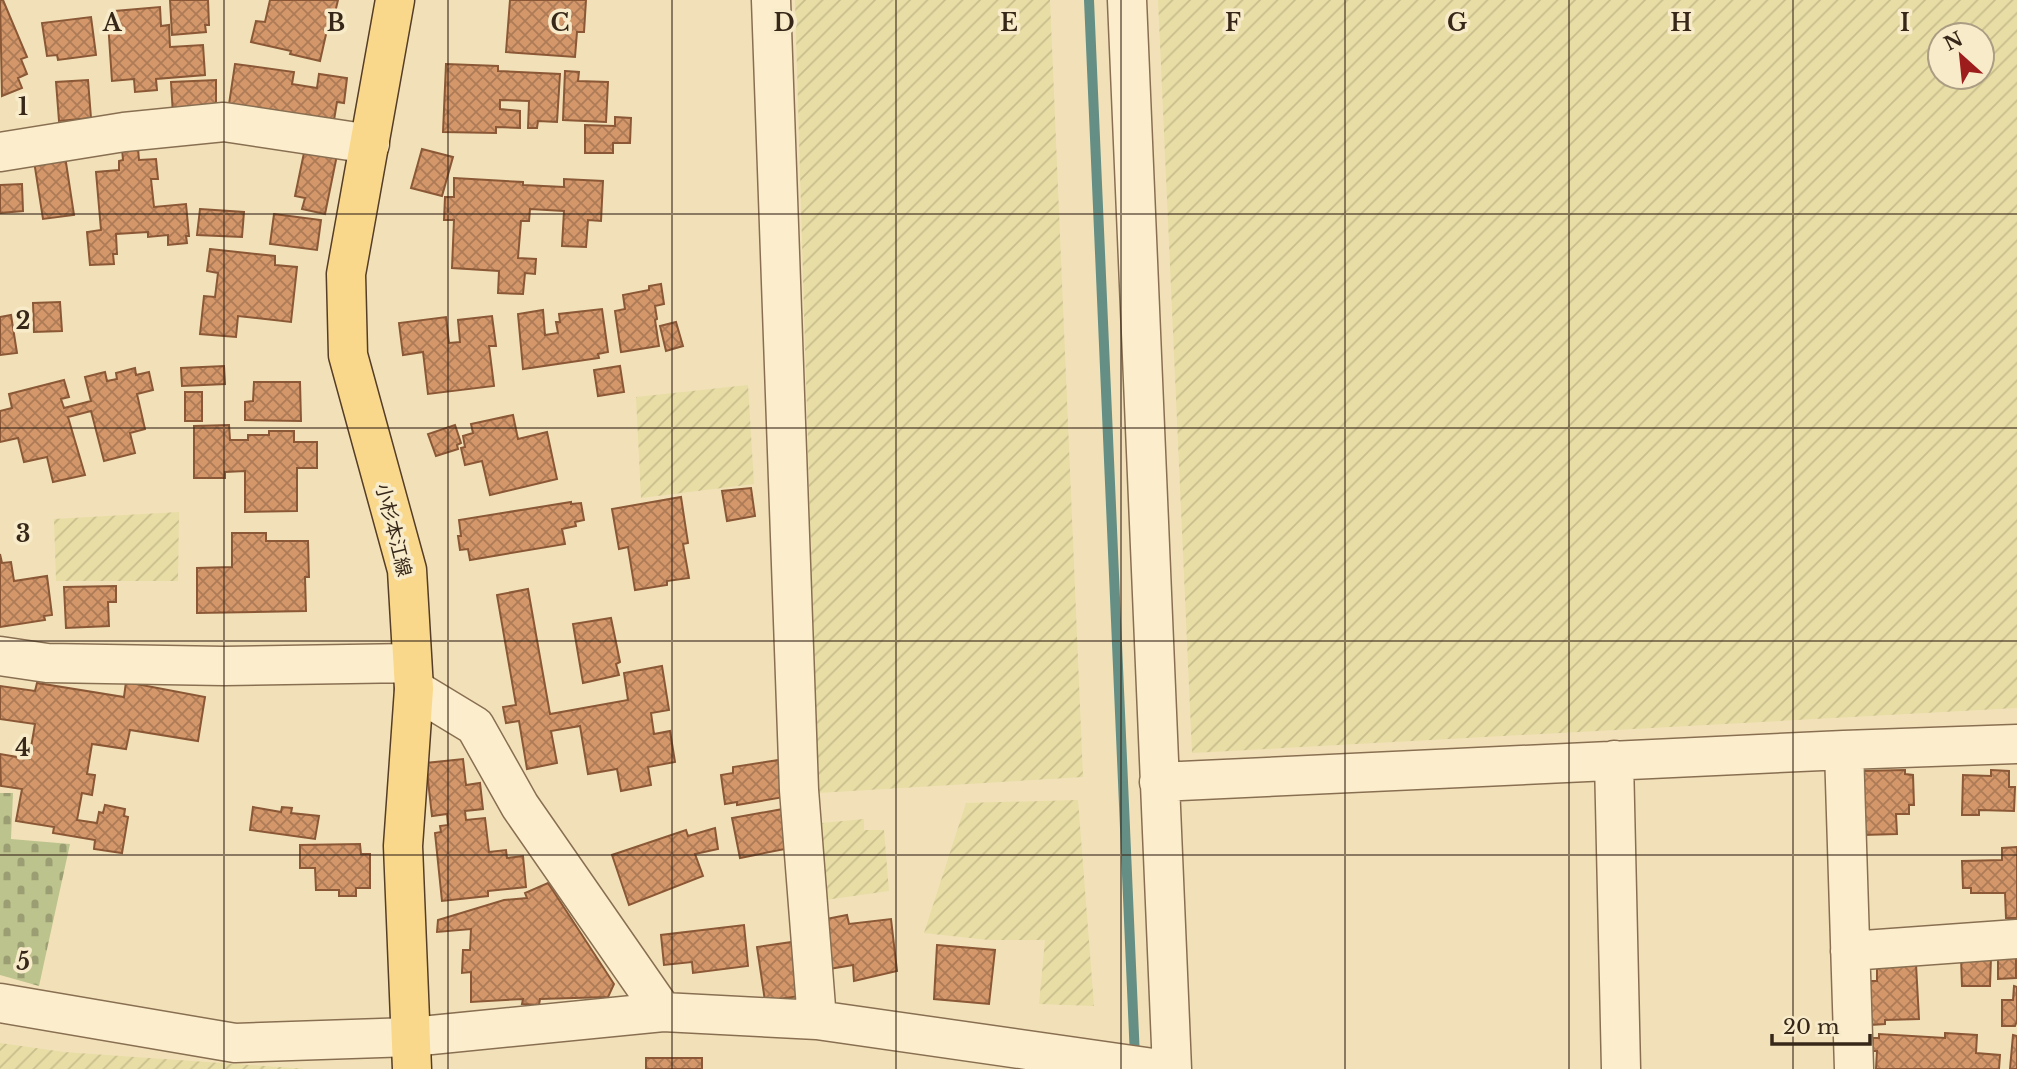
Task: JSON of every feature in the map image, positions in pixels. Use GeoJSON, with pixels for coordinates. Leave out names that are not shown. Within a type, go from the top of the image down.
{"type":"FeatureCollection","features":[{"type":"Feature","properties":{"kind":"main road","name":"小杉本江線"},"geometry":{"type":"LineString","coordinates":[[395,0],[346,274],[348,355],[407,570],[413,676],[403,846],[412,1053]]}},
{"type":"Feature","properties":{"kind":"street"},"geometry":{"type":"LineString","coordinates":[[771,0],[799,790],[817,1020]]}},
{"type":"Feature","properties":{"kind":"street"},"geometry":{"type":"LineString","coordinates":[[1127,0],[1171,1069]]}},
{"type":"Feature","properties":{"kind":"street"},"geometry":{"type":"LineString","coordinates":[[0,152],[124,132],[224,122],[370,144]]}},
{"type":"Feature","properties":{"kind":"street"},"geometry":{"type":"LineString","coordinates":[[0,656],[47,663],[224,666],[413,676],[475,726],[520,806],[663,1012]]}},
{"type":"Feature","properties":{"kind":"street"},"geometry":{"type":"LineString","coordinates":[[1159,782],[2017,744]]}},
{"type":"Feature","properties":{"kind":"street"},"geometry":{"type":"LineString","coordinates":[[1844,750],[1854,1069]]}},
{"type":"Feature","properties":{"kind":"street"},"geometry":{"type":"LineString","coordinates":[[1614,760],[1621,1069]]}},
{"type":"Feature","properties":{"kind":"street"},"geometry":{"type":"LineString","coordinates":[[1850,951],[2017,939]]}},
{"type":"Feature","properties":{"kind":"street"},"geometry":{"type":"LineString","coordinates":[[0,1003],[235,1042],[412,1053],[663,1012],[817,1020],[1160,1069]]}},
{"type":"Feature","properties":{"kind":"shaded area"},"geometry":{"type":"Polygon","coordinates":[[[795,0],[1050,0],[1083,777],[818,793],[795,0]]]}},
{"type":"Feature","properties":{"kind":"shaded area"},"geometry":{"type":"Polygon","coordinates":[[[1158,0],[2017,0],[2017,708],[1192,753],[1158,0]]]}},
{"type":"Feature","properties":{"kind":"shaded area"},"geometry":{"type":"Polygon","coordinates":[[[748,385],[754,484],[641,498],[636,397],[748,385]]]}},
{"type":"Feature","properties":{"kind":"shaded area"},"geometry":{"type":"Polygon","coordinates":[[[179,512],[178,581],[56,581],[54,519],[179,512]]]}},
{"type":"Feature","properties":{"kind":"shaded area"},"geometry":{"type":"Polygon","coordinates":[[[1078,800],[1094,1006],[1039,1004],[1045,940],[989,940],[924,933],[966,803],[1078,800]]]}},
{"type":"Feature","properties":{"kind":"shaded area"},"geometry":{"type":"Polygon","coordinates":[[[864,819],[864,830],[884,830],[889,891],[818,901],[822,823],[864,819]]]}},
{"type":"Feature","properties":{"kind":"shaded area"},"geometry":{"type":"Polygon","coordinates":[[[0,1043],[64,1052],[307,1069],[0,1069],[0,1043]]]}},
{"type":"Feature","properties":{"kind":"green space"},"geometry":{"type":"Polygon","coordinates":[[[0,793],[13,793],[11,839],[70,844],[39,986],[0,975],[0,793]]]}},
{"type":"Feature","properties":{"kind":"building"},"geometry":{"type":"Polygon","coordinates":[[[0,0],[3,0],[27,57],[21,59],[27,74],[18,78],[22,88],[2,96],[0,0]]]}},
{"type":"Feature","properties":{"kind":"building"},"geometry":{"type":"Polygon","coordinates":[[[170,0],[208,0],[209,25],[205,25],[206,32],[172,35],[170,0]]]}},
{"type":"Feature","properties":{"kind":"building"},"geometry":{"type":"Polygon","coordinates":[[[270,0],[338,0],[333,21],[329,21],[320,61],[251,42],[256,21],[265,22],[270,0]]]}},
{"type":"Feature","properties":{"kind":"building"},"geometry":{"type":"Polygon","coordinates":[[[510,0],[586,0],[584,32],[577,32],[575,57],[506,52],[510,0]]]}},
{"type":"Feature","properties":{"kind":"building"},"geometry":{"type":"Polygon","coordinates":[[[160,7],[161,26],[169,25],[170,47],[203,45],[205,75],[156,79],[157,90],[135,92],[134,79],[112,81],[108,22],[116,21],[115,11],[160,7]]]}},
{"type":"Feature","properties":{"kind":"building"},"geometry":{"type":"Polygon","coordinates":[[[91,17],[96,55],[58,60],[57,55],[47,56],[42,23],[91,17]]]}},
{"type":"Feature","properties":{"kind":"building"},"geometry":{"type":"Polygon","coordinates":[[[235,64],[294,72],[292,84],[317,88],[319,74],[347,78],[344,103],[337,102],[333,126],[228,111],[235,64]]]}},
{"type":"Feature","properties":{"kind":"building"},"geometry":{"type":"Polygon","coordinates":[[[446,64],[498,66],[498,71],[560,74],[557,122],[538,121],[537,128],[528,128],[529,101],[500,100],[500,109],[520,111],[520,128],[496,127],[496,133],[443,132],[446,64]]]}},
{"type":"Feature","properties":{"kind":"building"},"geometry":{"type":"Polygon","coordinates":[[[565,71],[579,72],[578,81],[608,82],[606,122],[563,120],[565,71]]]}},
{"type":"Feature","properties":{"kind":"building"},"geometry":{"type":"Polygon","coordinates":[[[88,80],[91,118],[59,121],[56,82],[88,80]]]}},
{"type":"Feature","properties":{"kind":"building"},"geometry":{"type":"Polygon","coordinates":[[[216,80],[216,111],[173,115],[171,82],[216,80]]]}},
{"type":"Feature","properties":{"kind":"building"},"geometry":{"type":"Polygon","coordinates":[[[615,117],[631,118],[630,143],[613,143],[613,153],[585,153],[585,125],[615,126],[615,117]]]}},
{"type":"Feature","properties":{"kind":"building"},"geometry":{"type":"Polygon","coordinates":[[[138,148],[139,160],[156,159],[158,179],[151,179],[154,207],[186,204],[189,236],[186,236],[187,243],[168,245],[168,235],[148,237],[148,232],[116,234],[117,254],[113,254],[114,264],[90,265],[87,232],[101,230],[96,172],[119,170],[119,161],[123,160],[122,149],[138,148]]]}},
{"type":"Feature","properties":{"kind":"building"},"geometry":{"type":"Polygon","coordinates":[[[305,148],[337,155],[325,214],[302,209],[305,198],[295,196],[305,148]]]}},
{"type":"Feature","properties":{"kind":"building"},"geometry":{"type":"Polygon","coordinates":[[[422,149],[453,157],[442,196],[411,188],[422,149]]]}},
{"type":"Feature","properties":{"kind":"building"},"geometry":{"type":"Polygon","coordinates":[[[65,156],[74,215],[43,219],[34,161],[65,156]]]}},
{"type":"Feature","properties":{"kind":"building"},"geometry":{"type":"Polygon","coordinates":[[[454,178],[564,187],[564,179],[603,181],[601,221],[588,220],[586,247],[562,246],[564,211],[530,209],[529,221],[521,221],[518,258],[536,259],[535,274],[525,273],[523,294],[498,293],[499,271],[452,268],[454,220],[444,220],[445,197],[454,197],[454,178]]]}},
{"type":"Feature","properties":{"kind":"building"},"geometry":{"type":"Polygon","coordinates":[[[22,184],[23,211],[0,213],[0,185],[22,184]]]}},
{"type":"Feature","properties":{"kind":"building"},"geometry":{"type":"Polygon","coordinates":[[[200,209],[244,212],[242,237],[197,235],[200,209]]]}},
{"type":"Feature","properties":{"kind":"building"},"geometry":{"type":"Polygon","coordinates":[[[274,214],[321,220],[317,250],[270,244],[274,214]]]}},
{"type":"Feature","properties":{"kind":"building"},"geometry":{"type":"Polygon","coordinates":[[[210,249],[275,256],[275,265],[297,267],[291,322],[238,316],[236,337],[200,334],[204,296],[215,297],[218,273],[207,271],[210,249]]]}},
{"type":"Feature","properties":{"kind":"building"},"geometry":{"type":"Polygon","coordinates":[[[661,284],[664,304],[655,306],[659,346],[621,352],[615,311],[625,309],[623,295],[649,290],[649,286],[661,284]]]}},
{"type":"Feature","properties":{"kind":"building"},"geometry":{"type":"Polygon","coordinates":[[[60,302],[62,331],[34,332],[33,303],[60,302]]]}},
{"type":"Feature","properties":{"kind":"building"},"geometry":{"type":"Polygon","coordinates":[[[602,309],[608,352],[598,354],[599,358],[523,369],[518,314],[543,310],[545,335],[558,333],[556,322],[560,322],[559,314],[602,309]]]}},
{"type":"Feature","properties":{"kind":"building"},"geometry":{"type":"Polygon","coordinates":[[[11,315],[17,353],[0,355],[0,317],[11,315]]]}},
{"type":"Feature","properties":{"kind":"building"},"geometry":{"type":"Polygon","coordinates":[[[492,316],[496,346],[489,346],[494,386],[428,394],[423,352],[403,355],[399,323],[446,317],[449,343],[460,342],[458,320],[492,316]]]}},
{"type":"Feature","properties":{"kind":"building"},"geometry":{"type":"Polygon","coordinates":[[[676,322],[683,346],[666,351],[660,326],[676,322]]]}},
{"type":"Feature","properties":{"kind":"building"},"geometry":{"type":"Polygon","coordinates":[[[224,366],[225,384],[182,386],[181,368],[224,366]]]}},
{"type":"Feature","properties":{"kind":"building"},"geometry":{"type":"Polygon","coordinates":[[[620,366],[624,392],[598,396],[594,370],[620,366]]]}},
{"type":"Feature","properties":{"kind":"building"},"geometry":{"type":"Polygon","coordinates":[[[135,368],[136,375],[149,372],[153,390],[137,394],[145,429],[130,433],[135,453],[104,461],[91,411],[68,417],[85,475],[53,482],[47,457],[24,462],[18,438],[0,442],[0,411],[12,408],[9,394],[64,380],[69,397],[61,399],[64,408],[91,401],[85,377],[105,372],[107,381],[117,379],[116,373],[135,368]]]}},
{"type":"Feature","properties":{"kind":"building"},"geometry":{"type":"Polygon","coordinates":[[[254,382],[300,382],[301,421],[245,420],[245,402],[253,401],[254,382]]]}},
{"type":"Feature","properties":{"kind":"building"},"geometry":{"type":"Polygon","coordinates":[[[185,392],[202,392],[202,421],[185,421],[185,392]]]}},
{"type":"Feature","properties":{"kind":"building"},"geometry":{"type":"Polygon","coordinates":[[[513,415],[518,439],[547,432],[557,479],[490,495],[482,461],[465,465],[461,448],[465,447],[463,436],[473,433],[471,424],[513,415]]]}},
{"type":"Feature","properties":{"kind":"building"},"geometry":{"type":"Polygon","coordinates":[[[229,425],[230,440],[248,440],[248,435],[269,435],[269,431],[294,431],[294,442],[317,442],[317,468],[297,468],[297,511],[245,512],[245,471],[225,472],[225,478],[194,478],[194,426],[229,425]]]}},
{"type":"Feature","properties":{"kind":"building"},"geometry":{"type":"Polygon","coordinates":[[[455,425],[461,443],[457,445],[458,449],[436,456],[428,434],[455,425]]]}},
{"type":"Feature","properties":{"kind":"building"},"geometry":{"type":"Polygon","coordinates":[[[751,488],[755,516],[727,521],[722,491],[751,488]]]}},
{"type":"Feature","properties":{"kind":"building"},"geometry":{"type":"Polygon","coordinates":[[[681,497],[688,543],[683,544],[689,578],[635,590],[628,547],[619,549],[612,509],[681,497]]]}},
{"type":"Feature","properties":{"kind":"building"},"geometry":{"type":"Polygon","coordinates":[[[571,502],[581,503],[584,520],[575,522],[576,526],[562,529],[565,544],[470,560],[468,549],[460,550],[459,520],[571,502]]]}},
{"type":"Feature","properties":{"kind":"building"},"geometry":{"type":"Polygon","coordinates":[[[232,533],[266,533],[266,541],[308,541],[306,611],[197,613],[197,568],[232,567],[232,533]]]}},
{"type":"Feature","properties":{"kind":"building"},"geometry":{"type":"Polygon","coordinates":[[[0,554],[2,563],[11,562],[14,581],[47,576],[52,615],[44,616],[45,620],[0,627],[0,554]]]}},
{"type":"Feature","properties":{"kind":"building"},"geometry":{"type":"Polygon","coordinates":[[[116,586],[116,602],[108,602],[109,626],[66,628],[64,587],[116,586]]]}},
{"type":"Feature","properties":{"kind":"building"},"geometry":{"type":"Polygon","coordinates":[[[528,589],[550,714],[628,700],[624,673],[662,666],[669,710],[651,713],[654,734],[670,731],[675,762],[648,767],[651,785],[621,791],[617,769],[588,774],[580,726],[551,731],[557,763],[527,769],[519,721],[506,723],[503,707],[516,705],[497,595],[528,589]]]}},
{"type":"Feature","properties":{"kind":"building"},"geometry":{"type":"Polygon","coordinates":[[[611,618],[620,662],[616,664],[619,675],[583,683],[573,624],[611,618]]]}},
{"type":"Feature","properties":{"kind":"building"},"geometry":{"type":"Polygon","coordinates":[[[126,682],[205,697],[198,741],[130,730],[126,749],[92,744],[87,774],[95,775],[92,795],[82,793],[77,820],[97,823],[99,812],[103,813],[105,805],[125,809],[124,816],[128,817],[122,853],[94,849],[95,840],[53,833],[54,827],[16,821],[22,789],[1,786],[0,754],[29,759],[35,724],[0,719],[0,686],[35,691],[37,683],[124,697],[126,682]]]}},
{"type":"Feature","properties":{"kind":"building"},"geometry":{"type":"Polygon","coordinates":[[[463,759],[466,785],[480,783],[483,809],[465,811],[466,820],[485,818],[489,852],[506,850],[507,858],[523,856],[526,887],[488,891],[488,896],[442,901],[435,833],[441,832],[440,826],[448,825],[447,814],[432,816],[426,763],[463,759]]]}},
{"type":"Feature","properties":{"kind":"building"},"geometry":{"type":"Polygon","coordinates":[[[779,760],[784,797],[737,805],[737,802],[725,804],[721,775],[733,773],[733,767],[779,760]]]}},
{"type":"Feature","properties":{"kind":"building"},"geometry":{"type":"Polygon","coordinates":[[[1905,770],[1905,774],[1913,775],[1914,805],[1909,805],[1909,814],[1896,814],[1897,834],[1863,835],[1862,771],[1905,770]]]}},
{"type":"Feature","properties":{"kind":"building"},"geometry":{"type":"Polygon","coordinates":[[[1991,770],[2009,771],[2009,787],[2015,787],[2014,811],[1979,810],[1979,815],[1962,815],[1963,775],[1991,776],[1991,770]]]}},
{"type":"Feature","properties":{"kind":"building"},"geometry":{"type":"Polygon","coordinates":[[[253,807],[281,812],[282,807],[292,808],[291,813],[319,816],[315,839],[250,830],[253,807]]]}},
{"type":"Feature","properties":{"kind":"building"},"geometry":{"type":"Polygon","coordinates":[[[783,809],[790,848],[740,858],[732,818],[783,809]]]}},
{"type":"Feature","properties":{"kind":"building"},"geometry":{"type":"Polygon","coordinates":[[[715,828],[718,849],[695,854],[703,876],[629,905],[612,855],[686,830],[688,836],[715,828]]]}},
{"type":"Feature","properties":{"kind":"building"},"geometry":{"type":"Polygon","coordinates":[[[360,844],[361,854],[370,854],[370,888],[356,888],[356,896],[339,896],[339,890],[316,890],[315,868],[300,868],[300,845],[360,844]]]}},
{"type":"Feature","properties":{"kind":"building"},"geometry":{"type":"Polygon","coordinates":[[[2017,847],[2017,918],[2006,918],[2005,893],[1971,893],[1971,888],[1963,888],[1962,861],[2002,860],[2002,848],[2017,847]]]}},
{"type":"Feature","properties":{"kind":"building"},"geometry":{"type":"Polygon","coordinates":[[[548,883],[614,984],[608,997],[540,999],[539,1005],[522,1004],[523,999],[471,1002],[471,972],[462,973],[463,950],[470,950],[471,929],[437,932],[438,920],[504,900],[527,898],[525,893],[548,883]]]}},
{"type":"Feature","properties":{"kind":"building"},"geometry":{"type":"Polygon","coordinates":[[[847,915],[849,924],[891,919],[897,971],[854,981],[853,965],[829,969],[821,920],[847,915]]]}},
{"type":"Feature","properties":{"kind":"building"},"geometry":{"type":"Polygon","coordinates":[[[744,925],[748,966],[693,973],[692,962],[664,965],[661,935],[744,925]]]}},
{"type":"Feature","properties":{"kind":"building"},"geometry":{"type":"Polygon","coordinates":[[[792,942],[800,996],[765,1001],[757,947],[792,942]]]}},
{"type":"Feature","properties":{"kind":"building"},"geometry":{"type":"Polygon","coordinates":[[[937,945],[995,950],[989,1004],[934,999],[937,945]]]}},
{"type":"Feature","properties":{"kind":"building"},"geometry":{"type":"Polygon","coordinates":[[[1998,955],[2016,955],[2016,978],[1998,979],[1998,955]]]}},
{"type":"Feature","properties":{"kind":"building"},"geometry":{"type":"Polygon","coordinates":[[[1961,957],[1991,958],[1990,986],[1962,986],[1961,957]]]}},
{"type":"Feature","properties":{"kind":"building"},"geometry":{"type":"Polygon","coordinates":[[[1916,964],[1919,1019],[1885,1020],[1885,1024],[1871,1025],[1869,981],[1877,981],[1877,966],[1916,964]]]}},
{"type":"Feature","properties":{"kind":"building"},"geometry":{"type":"Polygon","coordinates":[[[2014,986],[2017,987],[2017,1021],[2015,1026],[2002,1026],[2002,1000],[2013,1000],[2014,986]]]}},
{"type":"Feature","properties":{"kind":"building"},"geometry":{"type":"Polygon","coordinates":[[[1945,1033],[1977,1035],[1976,1053],[2000,1055],[1999,1069],[1876,1069],[1877,1051],[1872,1051],[1873,1038],[1879,1038],[1879,1034],[1945,1038],[1945,1033]]]}},
{"type":"Feature","properties":{"kind":"building"},"geometry":{"type":"Polygon","coordinates":[[[2013,1035],[2017,1036],[2017,1069],[2010,1069],[2013,1035]]]}},
{"type":"Feature","properties":{"kind":"building"},"geometry":{"type":"Polygon","coordinates":[[[646,1058],[702,1058],[702,1069],[646,1069],[646,1058]]]}},
{"type":"Feature","properties":{"kind":"waterway"},"geometry":{"type":"LineString","coordinates":[[1089,0],[1135,1058]]}}]}
